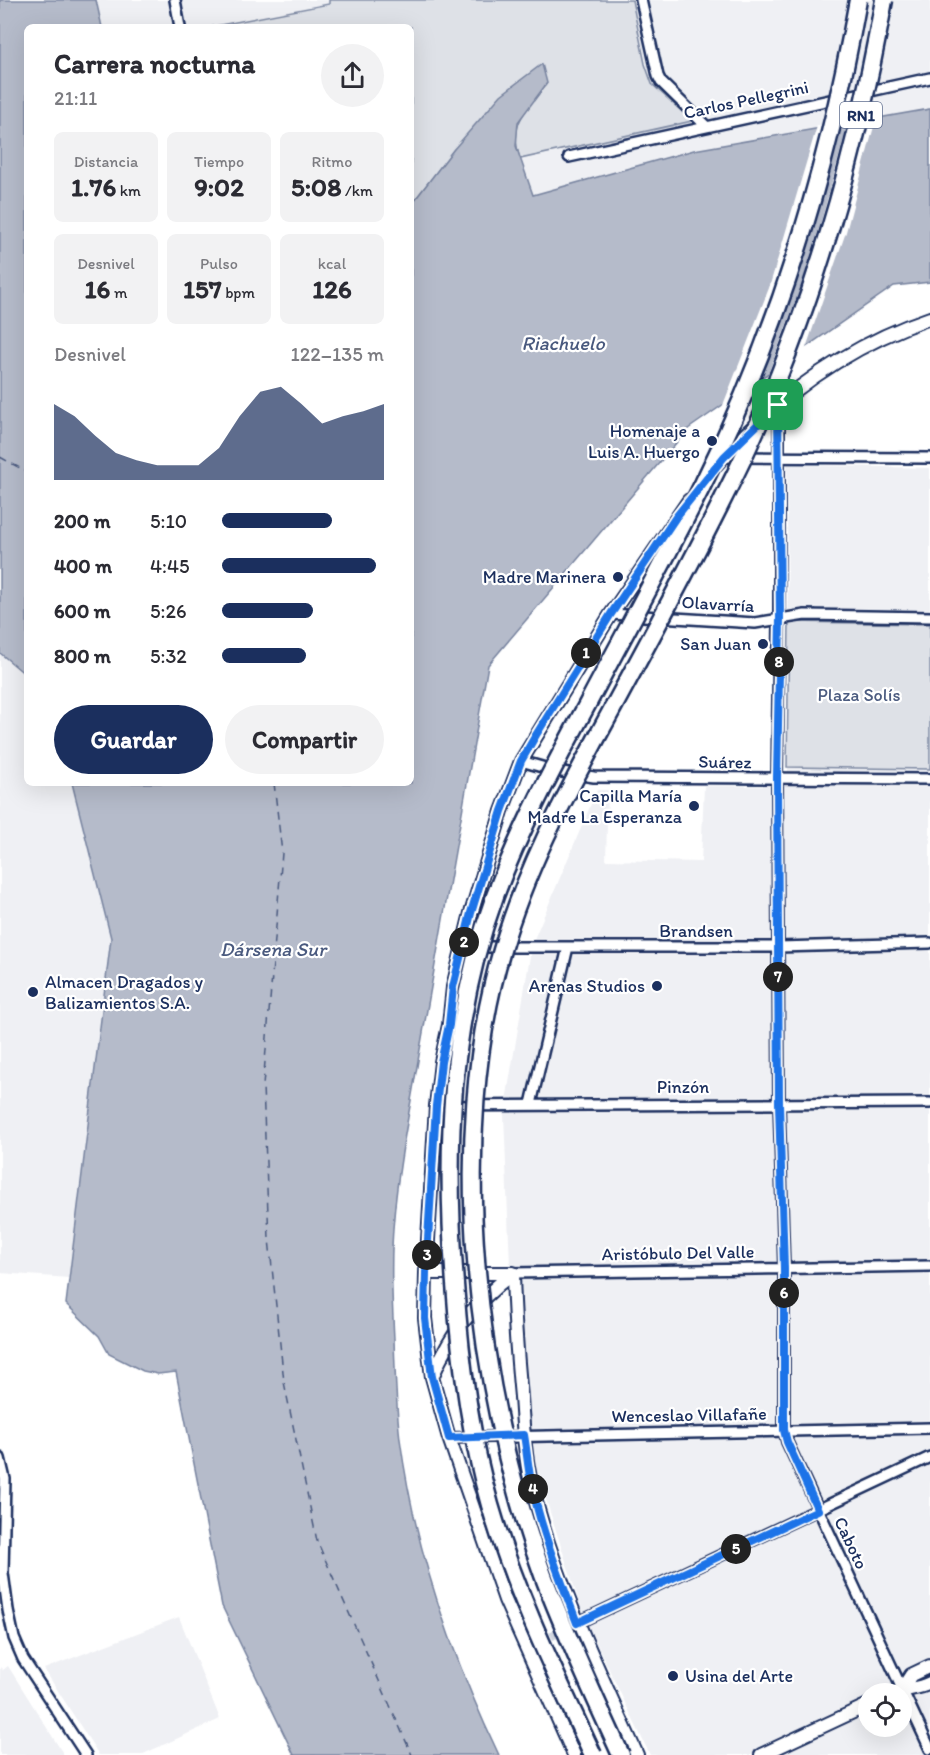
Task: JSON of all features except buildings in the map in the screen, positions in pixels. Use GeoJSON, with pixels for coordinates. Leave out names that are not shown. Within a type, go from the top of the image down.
{"type":"FeatureCollection","features":[{"type":"Feature","properties":{"kind":"highway","name":"RN1"},"geometry":{"type":"LineString","coordinates":[[593,1755],[529,1613],[508,1560],[488,1500],[467,1400],[461,1365],[450,1207],[451,1124],[459,1032],[480,942],[494,898],[516,845],[550,773],[660,569],[704,482],[762,350],[786,283],[819,175],[837,105],[858,0]]}},
{"type":"Feature","properties":{"kind":"highway","name":"RN1"},"geometry":{"type":"LineString","coordinates":[[621,1755],[585,1677],[543,1574],[521,1504],[497,1408],[482,1311],[474,1218],[475,1125],[483,1036],[502,949],[533,864],[572,784],[723,501],[791,344],[812,287],[847,169],[862,109],[884,0]]}},
{"type":"Feature","properties":{"kind":"main road"},"geometry":{"type":"LineString","coordinates":[[449,1025],[453,987],[488,855],[521,761],[611,614],[676,517],[724,457],[802,384],[853,351],[892,332],[930,318]]}},
{"type":"Feature","properties":{"kind":"main road"},"geometry":{"type":"LineString","coordinates":[[574,1755],[505,1600],[449,1438],[432,1377],[425,1318],[426,1273],[436,1106],[441,1062],[460,990],[556,771],[724,457]]}},
{"type":"Feature","properties":{"kind":"main road","name":"Aristóbulo Del Valle"},"geometry":{"type":"LineString","coordinates":[[426,1273],[513,1273]]}},
{"type":"Feature","properties":{"kind":"main road"},"geometry":{"type":"LineString","coordinates":[[432,1377],[452,1337],[473,1308],[513,1273]]}},
{"type":"Feature","properties":{"kind":"main road"},"geometry":{"type":"LineString","coordinates":[[513,1273],[514,1321],[524,1435],[532,1485],[543,1528],[577,1623],[638,1755]]}},
{"type":"Feature","properties":{"kind":"main road"},"geometry":{"type":"LineString","coordinates":[[904,1683],[911,1675],[930,1666]]}},
{"type":"Feature","properties":{"kind":"main road"},"geometry":{"type":"LineString","coordinates":[[912,1690],[919,1689],[930,1683]]}},
{"type":"Feature","properties":{"kind":"main road"},"geometry":{"type":"LineString","coordinates":[[761,1755],[858,1709]]}},
{"type":"Feature","properties":{"kind":"street"},"geometry":{"type":"LineString","coordinates":[[175,0],[179,24]]}},
{"type":"Feature","properties":{"kind":"street"},"geometry":{"type":"LineString","coordinates":[[641,0],[661,82],[706,126]]}},
{"type":"Feature","properties":{"kind":"street","name":"Carlos Pellegrini"},"geometry":{"type":"LineString","coordinates":[[569,157],[930,78]]}},
{"type":"Feature","properties":{"kind":"street","name":"Caboto"},"geometry":{"type":"LineString","coordinates":[[778,405],[780,619],[777,778],[784,1430],[787,1442],[894,1683]]}},
{"type":"Feature","properties":{"kind":"street"},"geometry":{"type":"LineString","coordinates":[[724,457],[930,458]]}},
{"type":"Feature","properties":{"kind":"street","name":"Olavarría"},"geometry":{"type":"LineString","coordinates":[[611,614],[755,623],[805,615],[930,617]]}},
{"type":"Feature","properties":{"kind":"street","name":"Suárez"},"geometry":{"type":"LineString","coordinates":[[521,761],[556,771],[594,777],[930,779]]}},
{"type":"Feature","properties":{"kind":"street","name":"Brandsen"},"geometry":{"type":"LineString","coordinates":[[463,947],[778,947],[930,942]]}},
{"type":"Feature","properties":{"kind":"street"},"geometry":{"type":"LineString","coordinates":[[531,1104],[568,947]]}},
{"type":"Feature","properties":{"kind":"street","name":"Pinzón"},"geometry":{"type":"LineString","coordinates":[[436,1106],[930,1103]]}},
{"type":"Feature","properties":{"kind":"street","name":"Aristóbulo Del Valle"},"geometry":{"type":"LineString","coordinates":[[513,1273],[930,1266]]}},
{"type":"Feature","properties":{"kind":"street","name":"Wenceslao Villafañe"},"geometry":{"type":"LineString","coordinates":[[449,1438],[930,1428]]}},
{"type":"Feature","properties":{"kind":"street"},"geometry":{"type":"LineString","coordinates":[[577,1623],[930,1457]]}},
{"type":"Feature","properties":{"kind":"street"},"geometry":{"type":"LineString","coordinates":[[0,1458],[5,1479],[3,1573],[14,1638],[23,1659],[86,1755]]}},
{"type":"Feature","properties":{"kind":"street","name":"Caboto"},"geometry":{"type":"LineString","coordinates":[[912,1717],[930,1749]]}},
{"type":"Feature","properties":{"kind":"shaded area"},"geometry":{"type":"Polygon","coordinates":[[[96,0],[930,0],[930,109],[694,150],[533,195],[500,95],[414,201],[414,24],[101,24],[96,0]]]}},
{"type":"Feature","properties":{"kind":"shaded area"},"geometry":{"type":"Polygon","coordinates":[[[787,465],[930,468],[930,1755],[650,1755],[584,1617],[527,1441],[510,1267],[504,1113],[532,944],[597,790],[608,790],[606,860],[701,862],[704,786],[788,786],[787,465]]]}},
{"type":"Feature","properties":{"kind":"shaded area"},"geometry":{"type":"Polygon","coordinates":[[[0,653],[24,673],[24,786],[73,786],[111,938],[69,1278],[0,1273],[0,653]]]}},
{"type":"Feature","properties":{"kind":"shaded area"},"geometry":{"type":"Polygon","coordinates":[[[179,1617],[220,1719],[141,1755],[99,1755],[44,1669],[179,1617]]]}},
{"type":"Feature","properties":{"kind":"shaded area"},"geometry":{"type":"Polygon","coordinates":[[[8,1666],[64,1755],[0,1755],[0,1667],[3,1670],[8,1666]]]}},
{"type":"Feature","properties":{"kind":"green space"},"geometry":{"type":"Polygon","coordinates":[[[329,0],[632,0],[645,64],[652,84],[692,121],[520,159],[516,135],[518,126],[527,109],[547,83],[454,149],[414,201],[414,24],[226,24],[329,4],[329,0]]]}},
{"type":"Feature","properties":{"kind":"green space","name":"Plaza Solís"},"geometry":{"type":"Polygon","coordinates":[[[789,622],[930,624],[930,769],[787,767],[789,622]]]}},
{"type":"Feature","properties":{"kind":"water"},"geometry":{"type":"Polygon","coordinates":[[[0,0],[96,0],[101,24],[24,24],[24,673],[0,653],[0,0]]]}},
{"type":"Feature","properties":{"kind":"water","name":"Dársena Sur"},"geometry":{"type":"Polygon","coordinates":[[[542,64],[547,83],[518,122],[516,146],[533,195],[694,150],[930,109],[930,282],[894,286],[688,429],[488,665],[403,1149],[394,1217],[392,1278],[395,1377],[400,1439],[415,1521],[437,1601],[465,1679],[499,1755],[294,1755],[222,1606],[176,1372],[158,1374],[143,1371],[109,1354],[99,1336],[66,1304],[111,938],[73,786],[414,786],[414,201],[454,149],[501,95],[542,64]]]}},
{"type":"Feature","properties":{"kind":"pier"},"geometry":{"type":"Polygon","coordinates":[[[877,115],[846,232],[805,351],[766,379],[802,284],[849,120],[877,115]]]}},
{"type":"Feature","properties":{"kind":"pier"},"geometry":{"type":"Polygon","coordinates":[[[844,121],[812,237],[759,384],[721,410],[769,288],[817,126],[844,121]]]}},
{"type":"Feature","properties":{"kind":"ferry route"},"geometry":{"type":"LineString","coordinates":[[0,457],[24,470]]}},
{"type":"Feature","properties":{"kind":"ferry route"},"geometry":{"type":"LineString","coordinates":[[274,786],[282,853],[263,1086],[269,1239],[284,1382],[317,1541],[412,1755]]}},
{"type":"Feature","properties":{"kind":"tunnel"},"geometry":{"type":"LineString","coordinates":[[539,1642],[567,1628]]}},
{"type":"Feature","properties":{"kind":"place","name":"Homenaje a Luis A. Huergo"},"geometry":{"type":"Point","coordinates":[712,441]}},
{"type":"Feature","properties":{"kind":"place","name":"Madre Marinera"},"geometry":{"type":"Point","coordinates":[618,577]}},
{"type":"Feature","properties":{"kind":"place","name":"San Juan"},"geometry":{"type":"Point","coordinates":[763,644]}},
{"type":"Feature","properties":{"kind":"place","name":"Capilla María Madre La Esperanza"},"geometry":{"type":"Point","coordinates":[694,806]}},
{"type":"Feature","properties":{"kind":"place","name":"Arenas Studios"},"geometry":{"type":"Point","coordinates":[657,986]}},
{"type":"Feature","properties":{"kind":"place","name":"Almacen Dragados y Balizamientos S.A."},"geometry":{"type":"Point","coordinates":[33,992]}},
{"type":"Feature","properties":{"kind":"place","name":"Usina del Arte"},"geometry":{"type":"Point","coordinates":[673,1676]}},
{"type":"Feature","properties":{"kind":"route"},"geometry":{"type":"LineString","coordinates":[[778,405],[780,619],[777,778],[784,1430],[787,1442],[818,1510],[577,1623],[543,1528],[532,1485],[524,1435],[449,1438],[432,1377],[425,1318],[430,1191],[436,1106],[453,987],[488,855],[502,811],[526,752],[611,614],[676,517],[724,457],[778,405]]}},
{"type":"Feature","properties":{"kind":"water label","name":"Riachuelo"},"geometry":{"type":"Point","coordinates":[563,343]}}]}
